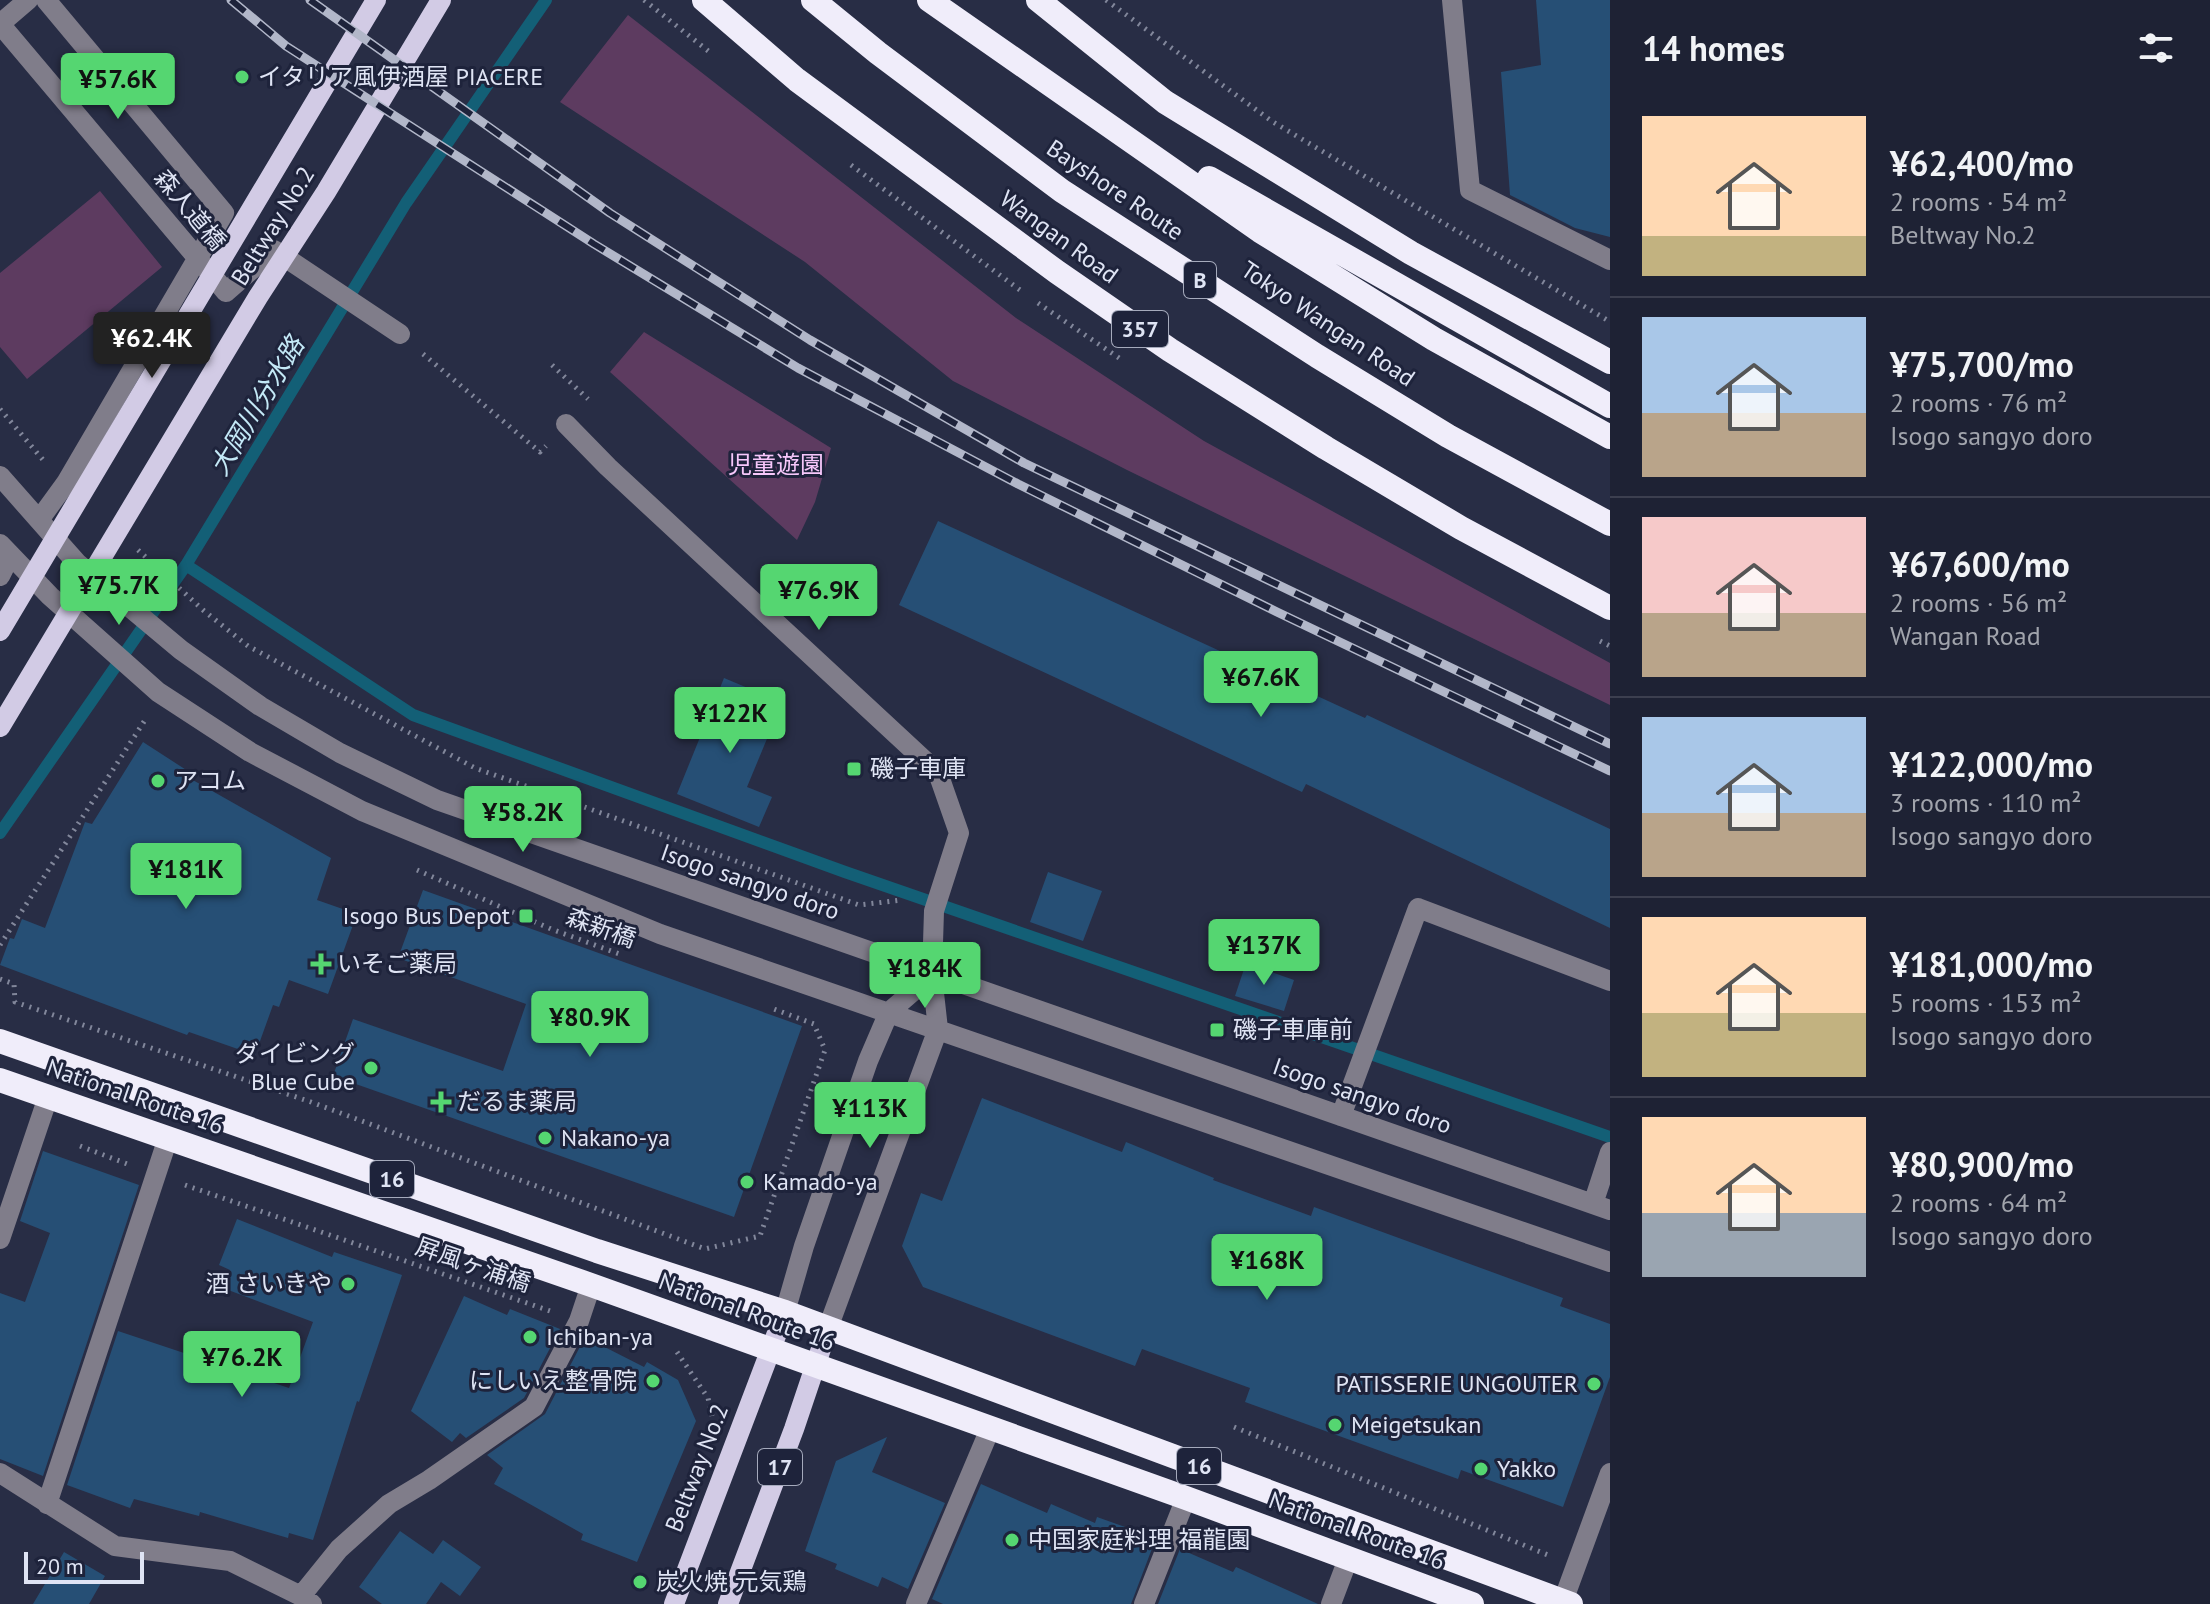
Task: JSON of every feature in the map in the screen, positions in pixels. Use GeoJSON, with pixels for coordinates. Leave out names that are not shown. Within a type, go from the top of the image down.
{"type":"FeatureCollection","features":[{"type":"Feature","properties":{"kind":"highway","name":"Wangan Road"},"geometry":{"type":"LineString","coordinates":[[704,0],[797,80],[1057,272],[1170,350],[1461,528],[1610,608]]}},
{"type":"Feature","properties":{"kind":"highway","name":"Bayshore Route"},"geometry":{"type":"LineString","coordinates":[[813,0],[878,53],[1062,191],[1435,428],[1610,524]]}},
{"type":"Feature","properties":{"kind":"highway","name":"Tokyo Wangan Road"},"geometry":{"type":"LineString","coordinates":[[829,0],[886,47],[1068,183],[1447,438],[1610,542]]}},
{"type":"Feature","properties":{"kind":"highway","name":"Bayshore Route"},"geometry":{"type":"LineString","coordinates":[[929,0],[1260,231],[1434,339],[1610,437]]}},
{"type":"Feature","properties":{"kind":"highway"},"geometry":{"type":"LineString","coordinates":[[953,0],[1127,128],[1256,206],[1610,406]]}},
{"type":"Feature","properties":{"kind":"highway"},"geometry":{"type":"LineString","coordinates":[[1038,0],[1165,102],[1411,253],[1610,362]]}},
{"type":"Feature","properties":{"kind":"highway","name":"National Route 16"},"geometry":{"type":"LineString","coordinates":[[0,1041],[597,1251],[785,1312]]}},
{"type":"Feature","properties":{"kind":"highway","name":"National Route 16"},"geometry":{"type":"LineString","coordinates":[[0,1080],[591,1285],[1186,1498],[1445,1599],[1472,1604]]}},
{"type":"Feature","properties":{"kind":"highway","name":"16"},"geometry":{"type":"LineString","coordinates":[[785,1312],[828,1328]]}},
{"type":"Feature","properties":{"kind":"highway","name":"National Route 16"},"geometry":{"type":"LineString","coordinates":[[828,1328],[1565,1603]]}},
{"type":"Feature","properties":{"kind":"main road","name":"Beltway No.2"},"geometry":{"type":"LineString","coordinates":[[0,631],[376,0]]}},
{"type":"Feature","properties":{"kind":"main road","name":"Beltway No.2"},"geometry":{"type":"LineString","coordinates":[[0,727],[258,297],[326,192],[441,0]]}},
{"type":"Feature","properties":{"kind":"main road","name":"17"},"geometry":{"type":"LineString","coordinates":[[770,1351],[785,1312]]}},
{"type":"Feature","properties":{"kind":"main road","name":"17"},"geometry":{"type":"LineString","coordinates":[[728,1604],[794,1429],[828,1328]]}},
{"type":"Feature","properties":{"kind":"main road","name":"Beltway No.2"},"geometry":{"type":"LineString","coordinates":[[674,1604],[770,1351]]}},
{"type":"Feature","properties":{"kind":"street","name":"森人道橋"},"geometry":{"type":"LineString","coordinates":[[28,0],[0,24],[226,292],[274,250],[400,334]]}},
{"type":"Feature","properties":{"kind":"street"},"geometry":{"type":"LineString","coordinates":[[39,520],[66,483],[224,213],[46,0]]}},
{"type":"Feature","properties":{"kind":"street"},"geometry":{"type":"LineString","coordinates":[[1452,0],[1470,190],[1610,260]]}},
{"type":"Feature","properties":{"kind":"street"},"geometry":{"type":"LineString","coordinates":[[566,424],[608,467],[938,773],[959,833],[935,908],[932,975],[938,1029],[828,1328]]}},
{"type":"Feature","properties":{"kind":"street","name":"Isogo sangyo doro"},"geometry":{"type":"LineString","coordinates":[[0,476],[77,563],[181,650],[260,706],[340,753],[437,800],[1602,1207]]}},
{"type":"Feature","properties":{"kind":"street"},"geometry":{"type":"LineString","coordinates":[[0,576],[5,550]]}},
{"type":"Feature","properties":{"kind":"street"},"geometry":{"type":"LineString","coordinates":[[5,550],[50,596],[158,692],[250,752],[362,811],[660,934],[1610,1262]]}},
{"type":"Feature","properties":{"kind":"street"},"geometry":{"type":"LineString","coordinates":[[1341,1116],[1418,908],[1610,981]]}},
{"type":"Feature","properties":{"kind":"street"},"geometry":{"type":"LineString","coordinates":[[785,1312],[833,1161],[868,1061],[889,1012],[932,975]]}},
{"type":"Feature","properties":{"kind":"street"},"geometry":{"type":"LineString","coordinates":[[0,1239],[48,1097]]}},
{"type":"Feature","properties":{"kind":"street"},"geometry":{"type":"LineString","coordinates":[[47,1504],[168,1138]]}},
{"type":"Feature","properties":{"kind":"street"},"geometry":{"type":"LineString","coordinates":[[1602,1207],[1610,1152]]}},
{"type":"Feature","properties":{"kind":"street"},"geometry":{"type":"LineString","coordinates":[[0,1473],[115,1546],[230,1561],[307,1600],[339,1549],[389,1504],[534,1407],[579,1321],[591,1285]]}},
{"type":"Feature","properties":{"kind":"street"},"geometry":{"type":"LineString","coordinates":[[916,1604],[990,1429]]}},
{"type":"Feature","properties":{"kind":"street"},"geometry":{"type":"LineString","coordinates":[[1565,1603],[1575,1566],[1610,1473]]}},
{"type":"Feature","properties":{"kind":"street"},"geometry":{"type":"LineString","coordinates":[[1144,1604],[1186,1498]]}},
{"type":"Feature","properties":{"kind":"street"},"geometry":{"type":"LineString","coordinates":[[1331,1604],[1348,1559]]}},
{"type":"Feature","properties":{"kind":"path"},"geometry":{"type":"LineString","coordinates":[[1106,0],[1273,122],[1610,321]]}},
{"type":"Feature","properties":{"kind":"path"},"geometry":{"type":"LineString","coordinates":[[400,334],[540,452],[566,424]]}},
{"type":"Feature","properties":{"kind":"path"},"geometry":{"type":"LineString","coordinates":[[552,365],[589,400]]}},
{"type":"Feature","properties":{"kind":"path"},"geometry":{"type":"LineString","coordinates":[[0,409],[49,466]]}},
{"type":"Feature","properties":{"kind":"path"},"geometry":{"type":"LineString","coordinates":[[203,610],[248,646],[475,768],[859,905],[902,900]]}},
{"type":"Feature","properties":{"kind":"path"},"geometry":{"type":"LineString","coordinates":[[138,714],[156,728]]}},
{"type":"Feature","properties":{"kind":"path"},"geometry":{"type":"LineString","coordinates":[[0,945],[145,720]]}},
{"type":"Feature","properties":{"kind":"path","name":"森新橋"},"geometry":{"type":"LineString","coordinates":[[409,866],[551,929],[624,955]]}},
{"type":"Feature","properties":{"kind":"path"},"geometry":{"type":"LineString","coordinates":[[0,979],[14,984],[15,1002],[311,1102],[705,1249],[760,1236],[825,1050],[814,1024],[770,1008]]}},
{"type":"Feature","properties":{"kind":"path","name":"屛風ヶ浦橋"},"geometry":{"type":"LineString","coordinates":[[37,1129],[156,1175],[579,1321]]}},
{"type":"Feature","properties":{"kind":"path"},"geometry":{"type":"LineString","coordinates":[[675,1350],[708,1398],[713,1420]]}},
{"type":"Feature","properties":{"kind":"path"},"geometry":{"type":"LineString","coordinates":[[1234,1427],[1575,1566]]}},
{"type":"Feature","properties":{"kind":"green space"},"geometry":{"type":"Polygon","coordinates":[[[628,15],[1016,318],[1204,441],[1610,663],[1610,705],[1127,470],[953,381],[805,262],[560,102],[628,15]]]}},
{"type":"Feature","properties":{"kind":"green space"},"geometry":{"type":"Polygon","coordinates":[[[100,191],[162,267],[27,379],[0,347],[0,273],[100,191]]]}},
{"type":"Feature","properties":{"kind":"green space","name":"児童遊園"},"geometry":{"type":"Polygon","coordinates":[[[644,332],[831,448],[815,502],[797,540],[610,372],[644,332]]]}},
{"type":"Feature","properties":{"kind":"building"},"geometry":{"type":"Polygon","coordinates":[[[1536,0],[1610,0],[1610,237],[1575,228],[1510,195],[1501,72],[1541,65],[1536,0]]]}},
{"type":"Feature","properties":{"kind":"building"},"geometry":{"type":"Polygon","coordinates":[[[938,521],[1610,829],[1610,928],[1306,784],[1302,792],[899,605],[938,521]]]}},
{"type":"Feature","properties":{"kind":"building"},"geometry":{"type":"Polygon","coordinates":[[[724,678],[772,698],[760,730],[769,734],[747,787],[772,797],[759,827],[677,794],[724,678]]]}},
{"type":"Feature","properties":{"kind":"building"},"geometry":{"type":"Polygon","coordinates":[[[143,742],[194,775],[191,779],[331,858],[317,900],[357,914],[328,994],[289,980],[279,1007],[273,1005],[255,1055],[189,1032],[187,1035],[0,965],[10,938],[14,939],[22,919],[45,928],[85,822],[92,824],[143,742]]]}},
{"type":"Feature","properties":{"kind":"building"},"geometry":{"type":"Polygon","coordinates":[[[1048,872],[1102,891],[1083,941],[1030,922],[1048,872]]]}},
{"type":"Feature","properties":{"kind":"building"},"geometry":{"type":"Polygon","coordinates":[[[423,890],[802,1026],[734,1217],[333,1076],[353,1019],[503,1071],[526,1004],[398,958],[423,890]]]}},
{"type":"Feature","properties":{"kind":"building"},"geometry":{"type":"Polygon","coordinates":[[[1246,963],[1294,980],[1284,1011],[1235,996],[1246,963]]]}},
{"type":"Feature","properties":{"kind":"building"},"geometry":{"type":"Polygon","coordinates":[[[982,1098],[1122,1152],[1126,1142],[1213,1180],[1311,1216],[1314,1207],[1563,1298],[1560,1306],[1610,1324],[1610,1377],[1563,1507],[1461,1470],[1458,1479],[1245,1402],[1250,1388],[1142,1349],[1135,1366],[923,1287],[902,1246],[921,1193],[942,1201],[982,1098]]]}},
{"type":"Feature","properties":{"kind":"building"},"geometry":{"type":"Polygon","coordinates":[[[43,1151],[139,1185],[43,1476],[0,1459],[0,1293],[25,1302],[50,1233],[20,1221],[43,1151]]]}},
{"type":"Feature","properties":{"kind":"building"},"geometry":{"type":"Polygon","coordinates":[[[237,1219],[332,1257],[334,1252],[402,1275],[357,1401],[313,1540],[289,1533],[288,1538],[200,1512],[199,1516],[134,1499],[130,1508],[67,1485],[118,1331],[289,1388],[313,1322],[223,1288],[230,1270],[219,1265],[237,1219]]]}},
{"type":"Feature","properties":{"kind":"building"},"geometry":{"type":"Polygon","coordinates":[[[464,1296],[507,1315],[510,1309],[560,1329],[524,1398],[466,1438],[460,1433],[452,1442],[411,1411],[464,1296]]]}},
{"type":"Feature","properties":{"kind":"building"},"geometry":{"type":"Polygon","coordinates":[[[585,1337],[644,1367],[647,1362],[678,1380],[696,1421],[637,1562],[581,1540],[583,1534],[494,1484],[503,1468],[487,1455],[545,1414],[585,1337]]]}},
{"type":"Feature","properties":{"kind":"building"},"geometry":{"type":"Polygon","coordinates":[[[887,1437],[872,1472],[945,1503],[908,1589],[882,1577],[878,1587],[835,1569],[837,1564],[805,1551],[836,1461],[887,1437]]]}},
{"type":"Feature","properties":{"kind":"building"},"geometry":{"type":"Polygon","coordinates":[[[981,1484],[1047,1513],[1051,1504],[1095,1523],[1097,1517],[1156,1538],[1131,1604],[943,1604],[932,1599],[981,1484]]]}},
{"type":"Feature","properties":{"kind":"building"},"geometry":{"type":"Polygon","coordinates":[[[400,1531],[433,1554],[443,1540],[481,1567],[460,1596],[441,1582],[426,1604],[382,1604],[359,1587],[400,1531]]]}},
{"type":"Feature","properties":{"kind":"building"},"geometry":{"type":"Polygon","coordinates":[[[1180,1549],[1233,1572],[1236,1567],[1318,1604],[1158,1604],[1180,1549]]]}},
{"type":"Feature","properties":{"kind":"building"},"geometry":{"type":"Polygon","coordinates":[[[64,1552],[105,1576],[89,1604],[33,1604],[64,1552]]]}},
{"type":"Feature","properties":{"kind":"waterway","name":"大岡川分水路"},"geometry":{"type":"LineString","coordinates":[[0,833],[186,565],[406,203],[546,0]]}},
{"type":"Feature","properties":{"kind":"waterway"},"geometry":{"type":"LineString","coordinates":[[186,565],[413,715],[845,872],[1610,1137]]}},
{"type":"Feature","properties":{"kind":"railway"},"geometry":{"type":"LineString","coordinates":[[231,0],[286,46],[594,244],[798,368],[1018,484],[1610,771]]}},
{"type":"Feature","properties":{"kind":"railway"},"geometry":{"type":"LineString","coordinates":[[310,0],[610,213],[810,340],[1024,463],[1610,744]]}},
{"type":"Feature","properties":{"kind":"place","name":"イタリア風伊酒屋 PIACERE"},"geometry":{"type":"Point","coordinates":[242,77]}},
{"type":"Feature","properties":{"kind":"place","name":"磯子車庫"},"geometry":{"type":"Point","coordinates":[854,769]}},
{"type":"Feature","properties":{"kind":"place","name":"アコム"},"geometry":{"type":"Point","coordinates":[158,781]}},
{"type":"Feature","properties":{"kind":"place","name":"Isogo Bus Depot"},"geometry":{"type":"Point","coordinates":[526,916]}},
{"type":"Feature","properties":{"kind":"place","name":"いそご薬局"},"geometry":{"type":"Point","coordinates":[321,964]}},
{"type":"Feature","properties":{"kind":"place","name":"磯子車庫前"},"geometry":{"type":"Point","coordinates":[1217,1030]}},
{"type":"Feature","properties":{"kind":"place","name":"ダイビング Blue Cube"},"geometry":{"type":"Point","coordinates":[371,1068]}},
{"type":"Feature","properties":{"kind":"place","name":"だるま薬局"},"geometry":{"type":"Point","coordinates":[441,1102]}},
{"type":"Feature","properties":{"kind":"place","name":"Nakano-ya"},"geometry":{"type":"Point","coordinates":[545,1138]}},
{"type":"Feature","properties":{"kind":"place","name":"Kamado-ya"},"geometry":{"type":"Point","coordinates":[747,1182]}},
{"type":"Feature","properties":{"kind":"place","name":"酒 さいきや"},"geometry":{"type":"Point","coordinates":[348,1284]}},
{"type":"Feature","properties":{"kind":"place","name":"Ichiban-ya"},"geometry":{"type":"Point","coordinates":[530,1337]}},
{"type":"Feature","properties":{"kind":"place","name":"にしいえ整骨院"},"geometry":{"type":"Point","coordinates":[653,1381]}},
{"type":"Feature","properties":{"kind":"place","name":"PATISSERIE UNGOUTER"},"geometry":{"type":"Point","coordinates":[1594,1384]}},
{"type":"Feature","properties":{"kind":"place","name":"Meigetsukan"},"geometry":{"type":"Point","coordinates":[1335,1425]}},
{"type":"Feature","properties":{"kind":"place","name":"Yakko"},"geometry":{"type":"Point","coordinates":[1481,1469]}},
{"type":"Feature","properties":{"kind":"place","name":"中国家庭料理 福龍園"},"geometry":{"type":"Point","coordinates":[1012,1540]}},
{"type":"Feature","properties":{"kind":"place","name":"炭火焼 元気鶏"},"geometry":{"type":"Point","coordinates":[640,1582]}}]}
